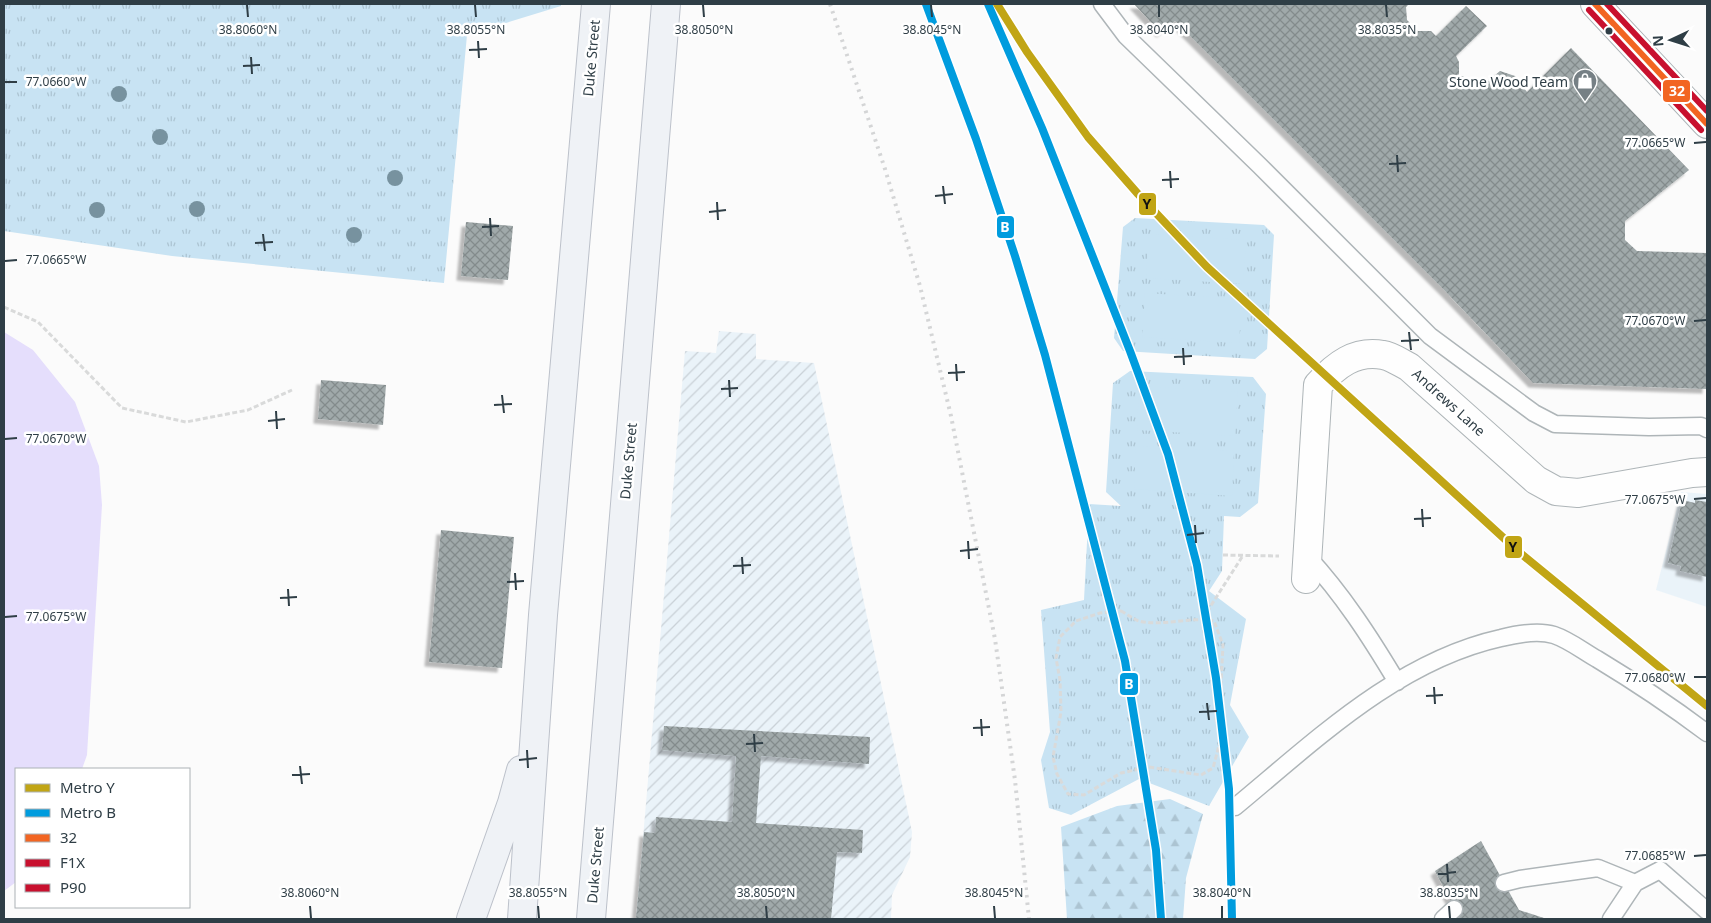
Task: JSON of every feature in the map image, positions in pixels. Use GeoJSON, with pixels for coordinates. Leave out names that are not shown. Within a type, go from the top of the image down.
{"type":"FeatureCollection","features":[{"type":"Feature","properties":{"kind":"main road","name":"Duke Street"},"geometry":{"type":"LineString","coordinates":[[522,919],[545,595],[596,4]]}},
{"type":"Feature","properties":{"kind":"main road","name":"Duke Street"},"geometry":{"type":"LineString","coordinates":[[591,919],[666,4]]}},
{"type":"Feature","properties":{"kind":"main road"},"geometry":{"type":"LineString","coordinates":[[471,919],[512,803],[536,714]]}},
{"type":"Feature","properties":{"kind":"street"},"geometry":{"type":"LineString","coordinates":[[1595,4],[1707,124]]}},
{"type":"Feature","properties":{"kind":"street","name":"Andrews Lane"},"geometry":{"type":"LineString","coordinates":[[1307,568],[1318,385],[1333,368],[1358,355],[1384,355],[1408,366],[1536,480],[1556,491],[1578,493],[1707,472]]}},
{"type":"Feature","properties":{"kind":"lane"},"geometry":{"type":"LineString","coordinates":[[1102,4],[1126,36],[1260,166],[1430,336],[1534,413],[1555,424],[1649,427],[1701,426],[1707,429]]}},
{"type":"Feature","properties":{"kind":"lane"},"geometry":{"type":"LineString","coordinates":[[1307,568],[1346,601],[1372,639],[1397,682]]}},
{"type":"Feature","properties":{"kind":"lane"},"geometry":{"type":"LineString","coordinates":[[1235,807],[1334,725],[1397,682],[1448,655],[1482,642],[1522,634],[1553,634],[1563,639],[1644,687],[1707,733]]}},
{"type":"Feature","properties":{"kind":"lane"},"geometry":{"type":"LineString","coordinates":[[1504,883],[1598,868],[1635,883]]}},
{"type":"Feature","properties":{"kind":"lane"},"geometry":{"type":"LineString","coordinates":[[1610,919],[1635,883],[1660,870],[1707,911]]}},
{"type":"Feature","properties":{"kind":"path"},"geometry":{"type":"LineString","coordinates":[[4,307],[38,322],[122,408],[186,422],[248,410],[292,390]]}},
{"type":"Feature","properties":{"kind":"path"},"geometry":{"type":"LineString","coordinates":[[1223,555],[1243,556],[1307,568]]}},
{"type":"Feature","properties":{"kind":"path"},"geometry":{"type":"LineString","coordinates":[[1203,618],[1243,556]]}},
{"type":"Feature","properties":{"kind":"path"},"geometry":{"type":"LineString","coordinates":[[1121,611],[1137,620],[1151,623],[1203,618],[1214,621],[1223,645],[1221,683],[1216,719],[1220,742],[1213,768],[1202,775],[1150,767],[1121,773],[1084,795],[1068,794],[1056,774],[1053,756],[1061,712],[1060,680],[1056,658],[1060,637],[1076,621],[1100,613],[1121,611]]}},
{"type":"Feature","properties":{"kind":"shaded area"},"geometry":{"type":"Polygon","coordinates":[[[719,331],[756,334],[756,359],[814,363],[912,832],[910,857],[892,895],[891,919],[636,919],[685,351],[716,353],[719,331]]]}},
{"type":"Feature","properties":{"kind":"shaded area"},"geometry":{"type":"Polygon","coordinates":[[[4,332],[33,350],[75,402],[99,466],[102,505],[87,755],[82,768],[15,768],[15,883],[4,891],[4,332]]]}},
{"type":"Feature","properties":{"kind":"shaded area"},"geometry":{"type":"Polygon","coordinates":[[[1681,492],[1707,494],[1707,607],[1656,590],[1681,492]]]}},
{"type":"Feature","properties":{"kind":"green space"},"geometry":{"type":"Polygon","coordinates":[[[4,4],[561,4],[561,6],[467,35],[444,283],[172,256],[4,231],[4,4]]]}},
{"type":"Feature","properties":{"kind":"green space"},"geometry":{"type":"Polygon","coordinates":[[[1135,218],[1264,225],[1274,235],[1267,349],[1255,359],[1123,351],[1114,338],[1123,227],[1135,218]]]}},
{"type":"Feature","properties":{"kind":"green space"},"geometry":{"type":"Polygon","coordinates":[[[1149,234],[1246,240],[1243,284],[1146,278],[1149,234]]]}},
{"type":"Feature","properties":{"kind":"green space"},"geometry":{"type":"Polygon","coordinates":[[[1145,293],[1242,299],[1239,343],[1142,337],[1145,293]]]}},
{"type":"Feature","properties":{"kind":"green space"},"geometry":{"type":"Polygon","coordinates":[[[1130,371],[1253,377],[1266,394],[1258,503],[1240,517],[1224,516],[1222,571],[1209,591],[1246,619],[1230,705],[1249,737],[1209,806],[1139,779],[1071,815],[1049,808],[1041,760],[1050,732],[1041,610],[1084,600],[1089,504],[1121,506],[1106,492],[1113,383],[1130,371]]]}},
{"type":"Feature","properties":{"kind":"green space"},"geometry":{"type":"Polygon","coordinates":[[[1139,386],[1238,392],[1235,436],[1137,430],[1139,386]]]}},
{"type":"Feature","properties":{"kind":"green space"},"geometry":{"type":"Polygon","coordinates":[[[1136,446],[1234,451],[1232,496],[1134,489],[1136,446]]]}},
{"type":"Feature","properties":{"kind":"green space"},"geometry":{"type":"Polygon","coordinates":[[[1170,799],[1203,814],[1186,878],[1183,919],[1067,919],[1061,827],[1117,806],[1170,799]]]}},
{"type":"Feature","properties":{"kind":"building"},"geometry":{"type":"Polygon","coordinates":[[[1134,4],[1409,4],[1406,7],[1407,20],[1418,31],[1431,31],[1436,36],[1466,6],[1487,26],[1456,56],[1459,62],[1459,75],[1484,85],[1500,71],[1515,76],[1527,92],[1571,48],[1689,170],[1625,221],[1625,240],[1637,251],[1707,253],[1707,389],[1533,383],[1446,292],[1175,21],[1161,33],[1134,4]]]}},
{"type":"Feature","properties":{"kind":"building"},"geometry":{"type":"Polygon","coordinates":[[[466,222],[513,226],[508,280],[461,276],[466,222]]]}},
{"type":"Feature","properties":{"kind":"building"},"geometry":{"type":"Polygon","coordinates":[[[321,380],[386,385],[383,425],[318,419],[321,380]]]}},
{"type":"Feature","properties":{"kind":"building"},"geometry":{"type":"Polygon","coordinates":[[[1682,500],[1695,503],[1695,500],[1707,502],[1707,577],[1680,571],[1681,566],[1668,563],[1682,500]]]}},
{"type":"Feature","properties":{"kind":"building"},"geometry":{"type":"Polygon","coordinates":[[[441,530],[514,537],[502,668],[429,662],[441,530]]]}},
{"type":"Feature","properties":{"kind":"building"},"geometry":{"type":"Polygon","coordinates":[[[664,726],[870,737],[869,764],[761,756],[756,823],[863,830],[862,853],[837,852],[831,919],[636,919],[644,832],[655,833],[656,817],[732,822],[736,756],[662,750],[664,726]]]}},
{"type":"Feature","properties":{"kind":"building"},"geometry":{"type":"Polygon","coordinates":[[[1481,841],[1519,910],[1547,919],[1460,919],[1435,871],[1481,841]]]}},
{"type":"Feature","properties":{"kind":"railway"},"geometry":{"type":"LineString","coordinates":[[830,4],[885,169],[920,286],[951,416],[995,639],[1015,780],[1029,919]]}},
{"type":"Feature","properties":{"kind":"metro line","name":"B"},"geometry":{"type":"LineString","coordinates":[[926,4],[976,139],[1015,256],[1045,355],[1125,661],[1156,850],[1161,919]]}},
{"type":"Feature","properties":{"kind":"metro line","name":"B"},"geometry":{"type":"LineString","coordinates":[[988,4],[1042,128],[1130,351],[1168,454],[1197,565],[1216,678],[1229,789],[1232,919]]}},
{"type":"Feature","properties":{"kind":"metro line","name":"Y"},"geometry":{"type":"LineString","coordinates":[[997,4],[1027,52],[1088,137],[1138,194],[1207,267],[1519,552],[1707,706]]}},
{"type":"Feature","properties":{"kind":"transit line","name":"32"},"geometry":{"type":"LineString","coordinates":[[1595,4],[1707,124]]}},
{"type":"Feature","properties":{"kind":"transit line","name":"P90"},"geometry":{"type":"LineString","coordinates":[[1607,4],[1707,111]]}},
{"type":"Feature","properties":{"kind":"transit line","name":"F1X"},"geometry":{"type":"LineString","coordinates":[[1589,10],[1701,130]]}},
{"type":"Feature","properties":{"kind":"place","name":"Stone Wood Team"},"geometry":{"type":"Point","coordinates":[1585,102]}}]}
